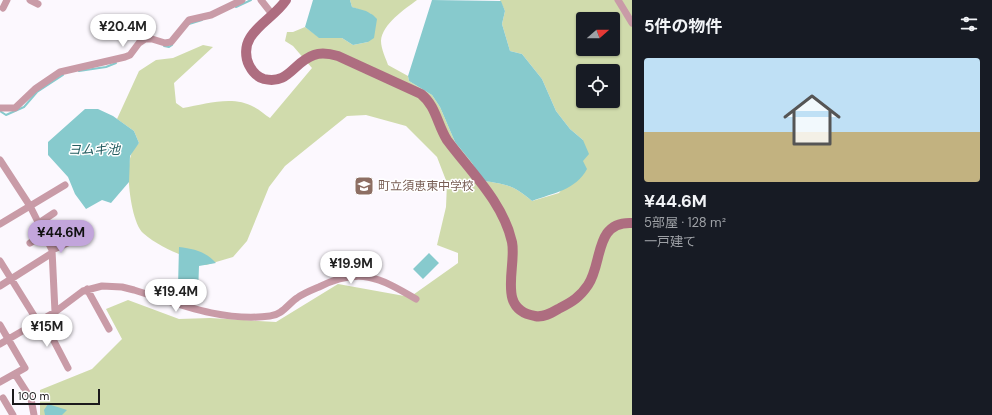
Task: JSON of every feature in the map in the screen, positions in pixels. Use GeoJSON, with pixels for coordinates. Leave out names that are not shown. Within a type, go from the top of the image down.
{"type":"FeatureCollection","features":[{"type":"Feature","properties":{"kind":"street"},"geometry":{"type":"LineString","coordinates":[[3,8],[7,0]]}},
{"type":"Feature","properties":{"kind":"street"},"geometry":{"type":"LineString","coordinates":[[30,0],[38,4]]}},
{"type":"Feature","properties":{"kind":"street"},"geometry":{"type":"LineString","coordinates":[[0,108],[15,108],[35,89],[60,72],[130,55],[139,43],[145,39],[152,39],[165,43],[170,42],[189,20],[211,15],[242,0]]}},
{"type":"Feature","properties":{"kind":"street"},"geometry":{"type":"LineString","coordinates":[[261,0],[272,14]]}},
{"type":"Feature","properties":{"kind":"street"},"geometry":{"type":"LineString","coordinates":[[286,0],[277,12],[272,14],[250,38],[246,49],[247,61],[252,70],[260,78],[276,80],[291,72],[303,60],[316,54],[330,54],[338,56],[421,94],[428,100],[436,114],[442,132],[483,184],[508,230],[513,250],[511,296],[516,306],[523,313],[538,317],[574,301],[588,285],[607,231],[618,224],[632,223]]}},
{"type":"Feature","properties":{"kind":"street"},"geometry":{"type":"LineString","coordinates":[[618,0],[632,23]]}},
{"type":"Feature","properties":{"kind":"street"},"geometry":{"type":"LineString","coordinates":[[0,160],[30,206],[52,252],[55,312]]}},
{"type":"Feature","properties":{"kind":"street"},"geometry":{"type":"LineString","coordinates":[[0,223],[65,184]]}},
{"type":"Feature","properties":{"kind":"street"},"geometry":{"type":"LineString","coordinates":[[39,223],[54,213]]}},
{"type":"Feature","properties":{"kind":"street"},"geometry":{"type":"LineString","coordinates":[[30,243],[44,234]]}},
{"type":"Feature","properties":{"kind":"street"},"geometry":{"type":"LineString","coordinates":[[0,286],[52,252],[83,236]]}},
{"type":"Feature","properties":{"kind":"street"},"geometry":{"type":"LineString","coordinates":[[0,261],[40,321],[68,368]]}},
{"type":"Feature","properties":{"kind":"street"},"geometry":{"type":"LineString","coordinates":[[0,344],[55,312],[83,291],[102,286],[122,287],[212,314],[232,317],[277,315],[298,297],[332,281],[348,276],[358,275],[369,277],[416,299]]}},
{"type":"Feature","properties":{"kind":"street"},"geometry":{"type":"LineString","coordinates":[[88,289],[109,328]]}},
{"type":"Feature","properties":{"kind":"street"},"geometry":{"type":"LineString","coordinates":[[0,325],[25,368],[0,382]]}},
{"type":"Feature","properties":{"kind":"street"},"geometry":{"type":"LineString","coordinates":[[15,374],[31,399],[34,415]]}},
{"type":"Feature","properties":{"kind":"street"},"geometry":{"type":"LineString","coordinates":[[1,398],[13,415]]}},
{"type":"Feature","properties":{"kind":"green space"},"geometry":{"type":"Polygon","coordinates":[[[350,0],[417,0],[390,23],[382,35],[382,47],[388,65],[408,76],[409,81],[432,95],[440,107],[455,142],[472,163],[483,181],[510,186],[532,201],[559,193],[583,161],[583,140],[570,129],[556,111],[542,79],[522,54],[510,51],[502,24],[505,11],[500,0],[632,0],[632,415],[40,415],[40,390],[92,369],[122,339],[106,309],[128,300],[179,319],[210,318],[276,322],[338,284],[410,297],[458,263],[458,253],[437,245],[446,207],[447,183],[437,157],[406,126],[366,115],[347,116],[285,166],[269,187],[247,241],[233,257],[206,265],[173,252],[150,239],[143,233],[135,218],[130,196],[129,162],[134,148],[139,143],[134,131],[117,119],[139,71],[156,60],[173,58],[203,45],[213,47],[174,83],[176,103],[183,108],[228,101],[246,103],[270,118],[312,68],[293,46],[285,41],[287,32],[293,32],[305,27],[320,38],[342,38],[353,45],[368,42],[371,14],[352,7],[350,0]]]}},
{"type":"Feature","properties":{"kind":"water"},"geometry":{"type":"Polygon","coordinates":[[[313,0],[350,0],[352,7],[366,11],[377,19],[374,38],[368,42],[353,45],[342,38],[319,38],[305,27],[313,0]]]}},
{"type":"Feature","properties":{"kind":"water"},"geometry":{"type":"Polygon","coordinates":[[[432,0],[501,1],[505,11],[502,24],[510,51],[522,54],[542,79],[556,111],[570,129],[583,140],[589,154],[583,161],[587,169],[577,182],[556,193],[532,201],[510,186],[483,181],[472,163],[455,142],[440,107],[432,95],[409,81],[408,76],[432,0]]]}},
{"type":"Feature","properties":{"kind":"water","name":"ヨムギ池"},"geometry":{"type":"Polygon","coordinates":[[[85,109],[98,109],[113,116],[134,131],[139,143],[130,156],[129,182],[111,203],[102,200],[86,209],[75,194],[68,177],[48,155],[48,142],[85,109]]]}},
{"type":"Feature","properties":{"kind":"water"},"geometry":{"type":"Polygon","coordinates":[[[179,247],[199,251],[216,263],[199,266],[198,294],[178,287],[179,247]]]}},
{"type":"Feature","properties":{"kind":"water"},"geometry":{"type":"Polygon","coordinates":[[[429,253],[439,263],[423,279],[413,269],[429,253]]]}},
{"type":"Feature","properties":{"kind":"water"},"geometry":{"type":"Polygon","coordinates":[[[48,404],[67,410],[62,415],[45,415],[44,410],[48,404]]]}},
{"type":"Feature","properties":{"kind":"waterway"},"geometry":{"type":"LineString","coordinates":[[236,7],[251,0]]}},
{"type":"Feature","properties":{"kind":"waterway"},"geometry":{"type":"LineString","coordinates":[[189,24],[202,20]]}},
{"type":"Feature","properties":{"kind":"waterway"},"geometry":{"type":"LineString","coordinates":[[164,46],[169,47],[172,45]]}},
{"type":"Feature","properties":{"kind":"waterway"},"geometry":{"type":"LineString","coordinates":[[79,71],[106,67],[116,63]]}},
{"type":"Feature","properties":{"kind":"waterway"},"geometry":{"type":"LineString","coordinates":[[0,111],[6,115],[24,107],[37,92],[63,75]]}},
{"type":"Feature","properties":{"kind":"place","name":"町立須恵東中学校"},"geometry":{"type":"Point","coordinates":[364,186]}}]}
